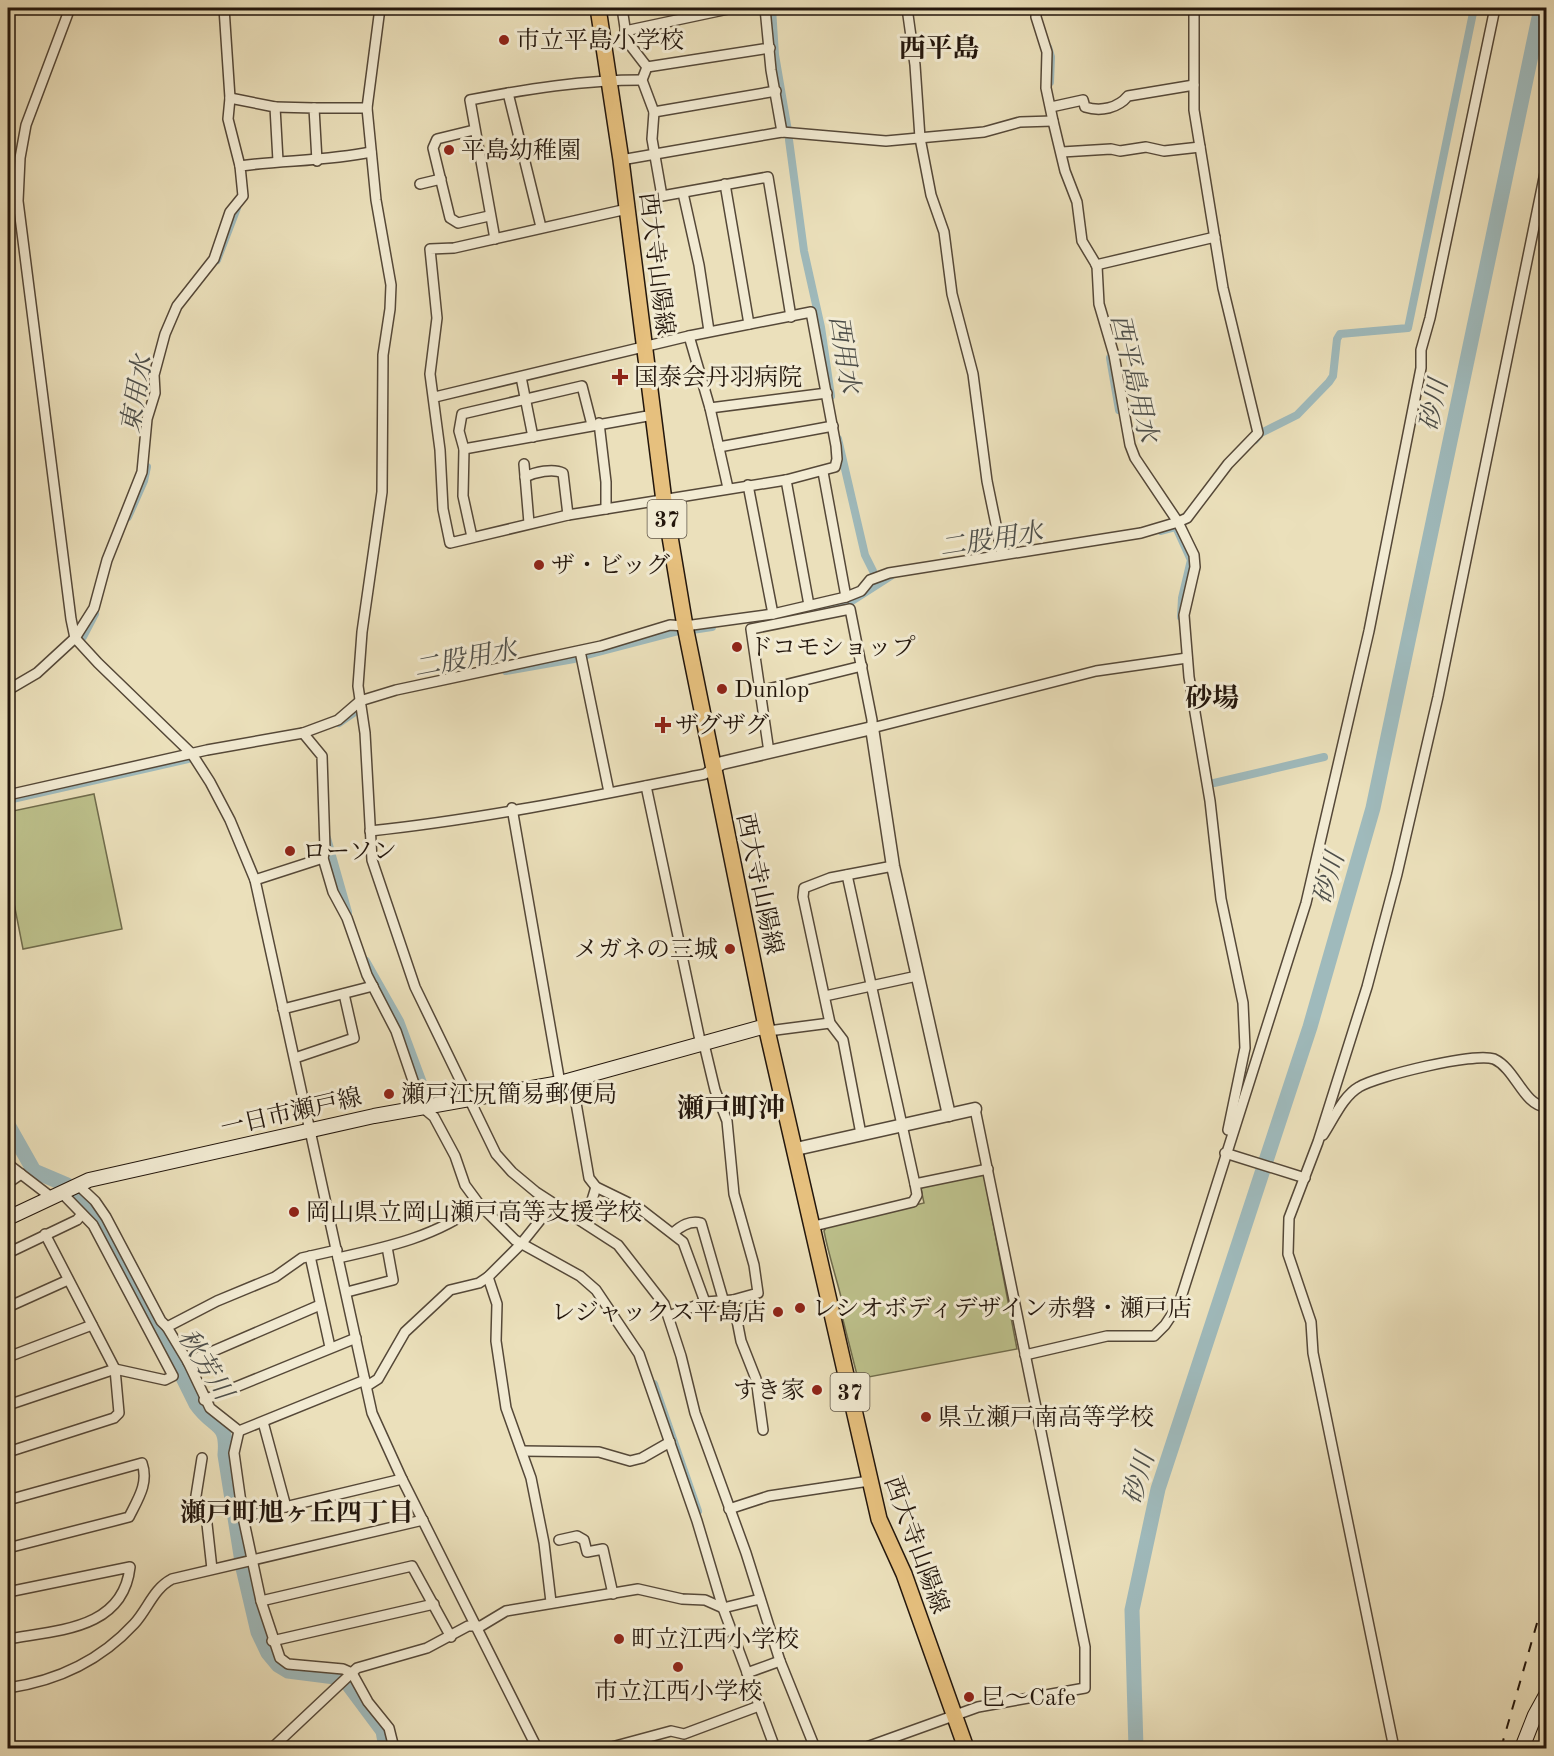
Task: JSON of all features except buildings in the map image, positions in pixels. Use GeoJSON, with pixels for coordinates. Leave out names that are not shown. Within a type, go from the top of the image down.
{"type":"FeatureCollection","features":[{"type":"Feature","properties":{"kind":"main road","name":"西大寺山陽線"},"geometry":{"type":"LineString","coordinates":[[598,8],[621,160],[664,501],[712,768],[767,1029],[814,1226],[879,1519],[904,1574],[966,1749]]}},
{"type":"Feature","properties":{"kind":"main road","name":"一日市瀬戸線"},"geometry":{"type":"LineString","coordinates":[[8,1218],[65,1191],[100,1178],[423,1107],[566,1082],[702,1044],[767,1029]]}},
{"type":"Feature","properties":{"kind":"main road"},"geometry":{"type":"LineString","coordinates":[[1522,1749],[1534,1715],[1546,1695]]}},
{"type":"Feature","properties":{"kind":"street"},"geometry":{"type":"LineString","coordinates":[[70,8],[26,125],[20,158],[18,201],[75,638],[192,754],[215,791],[255,880],[366,1383],[380,1435],[537,1749]]}},
{"type":"Feature","properties":{"kind":"street"},"geometry":{"type":"LineString","coordinates":[[8,690],[37,673],[75,638],[94,609],[107,560],[142,472],[147,419],[155,393],[154,375],[165,334],[177,306],[214,259],[230,212],[243,196],[240,166],[228,119],[230,99],[224,8]]}},
{"type":"Feature","properties":{"kind":"street"},"geometry":{"type":"LineString","coordinates":[[380,8],[367,108],[371,152],[391,285],[383,367],[382,492],[362,632],[358,686],[365,733],[372,860],[415,987],[467,1099],[496,1154],[512,1172],[553,1204],[618,1245],[656,1292],[669,1316],[695,1413],[780,1661],[815,1749]]}},
{"type":"Feature","properties":{"kind":"street"},"geometry":{"type":"LineString","coordinates":[[622,8],[627,42],[646,67]]}},
{"type":"Feature","properties":{"kind":"street"},"geometry":{"type":"LineString","coordinates":[[625,31],[733,8]]}},
{"type":"Feature","properties":{"kind":"street"},"geometry":{"type":"LineString","coordinates":[[765,8],[782,132]]}},
{"type":"Feature","properties":{"kind":"street"},"geometry":{"type":"LineString","coordinates":[[907,8],[915,64],[915,96],[920,138],[931,195],[944,232],[952,294],[973,374],[987,481],[1002,554]]}},
{"type":"Feature","properties":{"kind":"street"},"geometry":{"type":"LineString","coordinates":[[1024,1355],[1107,1336],[1154,1336],[1159,1333],[1179,1304],[1211,1210],[1225,1153],[1245,1048],[1243,1003],[1221,899],[1210,801],[1188,658],[1184,615],[1195,567],[1194,555],[1178,522],[1135,458],[1130,445],[1114,355],[1099,304],[1096,264],[1082,241],[1077,202],[1065,171],[1053,121],[1046,88],[1047,52],[1036,18],[1036,8]]}},
{"type":"Feature","properties":{"kind":"street"},"geometry":{"type":"LineString","coordinates":[[8,795],[192,754],[303,733],[338,720],[360,701],[396,690],[580,651],[670,625],[685,627],[773,614],[846,597],[861,591],[870,580],[889,573],[1141,533],[1187,518],[1228,464],[1258,432],[1223,288],[1200,147],[1194,85],[1194,8]]}},
{"type":"Feature","properties":{"kind":"street"},"geometry":{"type":"LineString","coordinates":[[1225,1153],[1306,903],[1369,631],[1421,368],[1421,350],[1431,318],[1495,8]]}},
{"type":"Feature","properties":{"kind":"street"},"geometry":{"type":"LineString","coordinates":[[646,67],[770,48]]}},
{"type":"Feature","properties":{"kind":"street"},"geometry":{"type":"LineString","coordinates":[[646,67],[642,80],[654,112],[652,139],[662,196],[768,177],[791,317]]}},
{"type":"Feature","properties":{"kind":"street"},"geometry":{"type":"LineString","coordinates":[[495,239],[489,216],[470,100],[532,87],[608,80],[642,80]]}},
{"type":"Feature","properties":{"kind":"street"},"geometry":{"type":"LineString","coordinates":[[1051,107],[1083,100],[1085,107],[1094,110],[1122,104],[1128,96],[1194,85]]}},
{"type":"Feature","properties":{"kind":"street"},"geometry":{"type":"LineString","coordinates":[[654,112],[776,91]]}},
{"type":"Feature","properties":{"kind":"street"},"geometry":{"type":"LineString","coordinates":[[508,93],[541,227]]}},
{"type":"Feature","properties":{"kind":"street"},"geometry":{"type":"LineString","coordinates":[[230,99],[275,107],[367,108]]}},
{"type":"Feature","properties":{"kind":"street"},"geometry":{"type":"LineString","coordinates":[[275,107],[278,161]]}},
{"type":"Feature","properties":{"kind":"street"},"geometry":{"type":"LineString","coordinates":[[314,108],[317,161]]}},
{"type":"Feature","properties":{"kind":"street"},"geometry":{"type":"LineString","coordinates":[[621,160],[782,132],[886,141],[984,132],[1020,122],[1053,121]]}},
{"type":"Feature","properties":{"kind":"street"},"geometry":{"type":"LineString","coordinates":[[474,130],[437,139],[433,148],[450,218],[458,223],[489,216]]}},
{"type":"Feature","properties":{"kind":"street"},"geometry":{"type":"LineString","coordinates":[[1062,152],[1111,149],[1120,151],[1146,147],[1164,151],[1200,147]]}},
{"type":"Feature","properties":{"kind":"street"},"geometry":{"type":"LineString","coordinates":[[240,166],[278,161],[317,161],[371,152]]}},
{"type":"Feature","properties":{"kind":"street"},"geometry":{"type":"LineString","coordinates":[[1394,1749],[1313,1353],[1311,1322],[1288,1254],[1289,1218],[1318,1142],[1367,987],[1400,863],[1438,697],[1546,168]]}},
{"type":"Feature","properties":{"kind":"street"},"geometry":{"type":"LineString","coordinates":[[420,184],[441,179]]}},
{"type":"Feature","properties":{"kind":"street"},"geometry":{"type":"LineString","coordinates":[[725,184],[749,324]]}},
{"type":"Feature","properties":{"kind":"street"},"geometry":{"type":"LineString","coordinates":[[683,193],[699,265],[709,331]]}},
{"type":"Feature","properties":{"kind":"street"},"geometry":{"type":"LineString","coordinates":[[435,397],[709,331],[811,312],[827,393],[837,459],[835,467],[786,480],[568,515],[450,543],[443,509],[435,397],[430,374],[437,318],[430,249],[454,248],[627,209]]}},
{"type":"Feature","properties":{"kind":"street"},"geometry":{"type":"LineString","coordinates":[[1096,264],[1215,237]]}},
{"type":"Feature","properties":{"kind":"street"},"geometry":{"type":"LineString","coordinates":[[689,336],[710,408],[728,488]]}},
{"type":"Feature","properties":{"kind":"street"},"geometry":{"type":"LineString","coordinates":[[521,377],[533,437]]}},
{"type":"Feature","properties":{"kind":"street"},"geometry":{"type":"LineString","coordinates":[[472,537],[464,496],[464,449],[459,431],[462,414],[582,386],[595,424],[606,482],[606,509]]}},
{"type":"Feature","properties":{"kind":"street"},"geometry":{"type":"LineString","coordinates":[[710,408],[827,393]]}},
{"type":"Feature","properties":{"kind":"street"},"geometry":{"type":"LineString","coordinates":[[464,449],[653,415]]}},
{"type":"Feature","properties":{"kind":"street"},"geometry":{"type":"LineString","coordinates":[[719,447],[832,426]]}},
{"type":"Feature","properties":{"kind":"street"},"geometry":{"type":"LineString","coordinates":[[524,464],[529,523]]}},
{"type":"Feature","properties":{"kind":"street"},"geometry":{"type":"LineString","coordinates":[[525,477],[540,472],[559,470],[563,473],[568,515]]}},
{"type":"Feature","properties":{"kind":"street"},"geometry":{"type":"LineString","coordinates":[[823,472],[846,597]]}},
{"type":"Feature","properties":{"kind":"street"},"geometry":{"type":"LineString","coordinates":[[786,480],[809,605]]}},
{"type":"Feature","properties":{"kind":"street"},"geometry":{"type":"LineString","coordinates":[[748,485],[773,614]]}},
{"type":"Feature","properties":{"kind":"street"},"geometry":{"type":"LineString","coordinates":[[769,752],[751,629],[850,609],[862,666],[893,866],[949,1115]]}},
{"type":"Feature","properties":{"kind":"street"},"geometry":{"type":"LineString","coordinates":[[580,651],[609,792]]}},
{"type":"Feature","properties":{"kind":"street"},"geometry":{"type":"LineString","coordinates":[[370,831],[433,824],[705,774],[722,763],[872,728],[1096,671],[1188,658]]}},
{"type":"Feature","properties":{"kind":"street"},"geometry":{"type":"LineString","coordinates":[[760,691],[862,666]]}},
{"type":"Feature","properties":{"kind":"street"},"geometry":{"type":"LineString","coordinates":[[303,733],[322,756],[325,849],[323,858],[333,892],[373,986],[396,1031],[423,1107],[435,1117],[455,1156],[465,1185],[479,1204],[521,1244],[580,1276],[607,1305],[639,1354],[670,1442],[723,1608],[775,1749]]}},
{"type":"Feature","properties":{"kind":"street"},"geometry":{"type":"LineString","coordinates":[[646,786],[702,1044],[715,1090],[727,1121],[734,1194],[758,1293],[728,1300],[705,1302],[669,1316]]}},
{"type":"Feature","properties":{"kind":"street"},"geometry":{"type":"LineString","coordinates":[[512,808],[566,1082],[589,1178],[596,1187],[639,1208],[673,1233],[687,1249],[705,1302]]}},
{"type":"Feature","properties":{"kind":"street"},"geometry":{"type":"LineString","coordinates":[[255,880],[323,858]]}},
{"type":"Feature","properties":{"kind":"street"},"geometry":{"type":"LineString","coordinates":[[861,1134],[843,1040],[830,1023],[803,897],[804,888],[830,878],[893,866]]}},
{"type":"Feature","properties":{"kind":"street"},"geometry":{"type":"LineString","coordinates":[[814,1226],[913,1202],[917,1195],[847,875]]}},
{"type":"Feature","properties":{"kind":"street"},"geometry":{"type":"LineString","coordinates":[[825,996],[916,976]]}},
{"type":"Feature","properties":{"kind":"street"},"geometry":{"type":"LineString","coordinates":[[283,1009],[373,986]]}},
{"type":"Feature","properties":{"kind":"street"},"geometry":{"type":"LineString","coordinates":[[295,1058],[354,1038],[344,994]]}},
{"type":"Feature","properties":{"kind":"street"},"geometry":{"type":"LineString","coordinates":[[767,1029],[830,1023]]}},
{"type":"Feature","properties":{"kind":"street"},"geometry":{"type":"LineString","coordinates":[[1318,1142],[1358,1087],[1424,1067],[1478,1057],[1493,1059],[1507,1068],[1532,1101],[1540,1107],[1546,1107]]}},
{"type":"Feature","properties":{"kind":"street"},"geometry":{"type":"LineString","coordinates":[[796,1149],[975,1109],[1085,1647],[1085,1688],[978,1707],[864,1749]]}},
{"type":"Feature","properties":{"kind":"street"},"geometry":{"type":"LineString","coordinates":[[1225,1153],[1305,1178]]}},
{"type":"Feature","properties":{"kind":"street"},"geometry":{"type":"LineString","coordinates":[[8,1164],[21,1174],[95,1201],[106,1217],[161,1321],[188,1362],[204,1400],[210,1408],[239,1431]]}},
{"type":"Feature","properties":{"kind":"street"},"geometry":{"type":"LineString","coordinates":[[915,1184],[988,1169]]}},
{"type":"Feature","properties":{"kind":"street"},"geometry":{"type":"LineString","coordinates":[[8,1183],[21,1174]]}},
{"type":"Feature","properties":{"kind":"street"},"geometry":{"type":"LineString","coordinates":[[585,1223],[596,1187]]}},
{"type":"Feature","properties":{"kind":"street"},"geometry":{"type":"LineString","coordinates":[[8,1405],[115,1369],[165,1380],[173,1376],[98,1233],[65,1191]]}},
{"type":"Feature","properties":{"kind":"street"},"geometry":{"type":"LineString","coordinates":[[167,1327],[217,1301],[275,1277],[302,1258],[387,1247],[431,1233],[479,1204]]}},
{"type":"Feature","properties":{"kind":"street"},"geometry":{"type":"LineString","coordinates":[[239,1431],[378,1379],[405,1332],[450,1290],[479,1283],[488,1277],[521,1244],[553,1204]]}},
{"type":"Feature","properties":{"kind":"street"},"geometry":{"type":"LineString","coordinates":[[8,1253],[76,1220],[82,1214]]}},
{"type":"Feature","properties":{"kind":"street"},"geometry":{"type":"LineString","coordinates":[[673,1233],[680,1227],[695,1222],[701,1223],[756,1379],[763,1430]]}},
{"type":"Feature","properties":{"kind":"street"},"geometry":{"type":"LineString","coordinates":[[8,1452],[114,1418],[119,1413],[115,1369],[45,1234]]}},
{"type":"Feature","properties":{"kind":"street"},"geometry":{"type":"LineString","coordinates":[[346,1292],[393,1280],[387,1247]]}},
{"type":"Feature","properties":{"kind":"street"},"geometry":{"type":"LineString","coordinates":[[310,1256],[330,1347]]}},
{"type":"Feature","properties":{"kind":"street"},"geometry":{"type":"LineString","coordinates":[[488,1277],[497,1304],[496,1341],[506,1408],[522,1451],[537,1506],[551,1602]]}},
{"type":"Feature","properties":{"kind":"street"},"geometry":{"type":"LineString","coordinates":[[8,1307],[68,1280]]}},
{"type":"Feature","properties":{"kind":"street"},"geometry":{"type":"LineString","coordinates":[[188,1362],[320,1305]]}},
{"type":"Feature","properties":{"kind":"street"},"geometry":{"type":"LineString","coordinates":[[8,1357],[92,1325]]}},
{"type":"Feature","properties":{"kind":"street"},"geometry":{"type":"LineString","coordinates":[[204,1400],[357,1338]]}},
{"type":"Feature","properties":{"kind":"street"},"geometry":{"type":"LineString","coordinates":[[263,1422],[286,1507]]}},
{"type":"Feature","properties":{"kind":"street"},"geometry":{"type":"LineString","coordinates":[[239,1431],[234,1453],[243,1517],[244,1562],[261,1601],[272,1641],[280,1658],[288,1664],[343,1669],[347,1678],[390,1728],[394,1749]]}},
{"type":"Feature","properties":{"kind":"street"},"geometry":{"type":"LineString","coordinates":[[522,1451],[599,1452],[630,1461],[642,1458],[670,1442]]}},
{"type":"Feature","properties":{"kind":"street"},"geometry":{"type":"LineString","coordinates":[[201,1458],[195,1502],[205,1506],[212,1569]]}},
{"type":"Feature","properties":{"kind":"street"},"geometry":{"type":"LineString","coordinates":[[8,1500],[142,1463],[144,1470],[145,1481],[141,1494],[129,1517],[8,1548]]}},
{"type":"Feature","properties":{"kind":"street"},"geometry":{"type":"LineString","coordinates":[[243,1517],[402,1479]]}},
{"type":"Feature","properties":{"kind":"street"},"geometry":{"type":"LineString","coordinates":[[729,1509],[769,1496],[869,1481]]}},
{"type":"Feature","properties":{"kind":"street"},"geometry":{"type":"LineString","coordinates":[[8,1689],[54,1679],[85,1663],[129,1629],[161,1585],[172,1579],[423,1520]]}},
{"type":"Feature","properties":{"kind":"street"},"geometry":{"type":"LineString","coordinates":[[559,1540],[577,1536],[584,1539],[587,1552],[603,1549],[613,1594]]}},
{"type":"Feature","properties":{"kind":"street"},"geometry":{"type":"LineString","coordinates":[[261,1601],[412,1566],[451,1637]]}},
{"type":"Feature","properties":{"kind":"street"},"geometry":{"type":"LineString","coordinates":[[8,1592],[130,1567],[123,1594],[93,1623],[8,1639]]}},
{"type":"Feature","properties":{"kind":"street"},"geometry":{"type":"LineString","coordinates":[[272,1749],[357,1668],[427,1648],[475,1625],[481,1626],[506,1611],[551,1602],[645,1589],[665,1596],[705,1600],[723,1608],[760,1599]]}},
{"type":"Feature","properties":{"kind":"street"},"geometry":{"type":"LineString","coordinates":[[272,1641],[434,1604]]}},
{"type":"Feature","properties":{"kind":"street"},"geometry":{"type":"LineString","coordinates":[[747,1673],[780,1661]]}},
{"type":"Feature","properties":{"kind":"street"},"geometry":{"type":"LineString","coordinates":[[608,1749],[671,1731],[684,1734],[759,1706]]}},
{"type":"Feature","properties":{"kind":"green space"},"geometry":{"type":"Polygon","coordinates":[[[94,794],[122,929],[23,949],[8,873],[8,812],[94,794]]]}},
{"type":"Feature","properties":{"kind":"green space"},"geometry":{"type":"Polygon","coordinates":[[[984,1175],[1017,1349],[858,1379],[840,1308],[843,1305],[824,1231],[827,1226],[924,1203],[921,1189],[924,1186],[984,1175]]]}},
{"type":"Feature","properties":{"kind":"waterway","name":"西用水"},"geometry":{"type":"LineString","coordinates":[[772,8],[775,55],[788,131]]}},
{"type":"Feature","properties":{"kind":"waterway"},"geometry":{"type":"LineString","coordinates":[[1255,440],[1261,433],[1297,415],[1329,382],[1333,376],[1337,339],[1340,334],[1408,328],[1474,8]]}},
{"type":"Feature","properties":{"kind":"waterway","name":"砂川"},"geometry":{"type":"LineString","coordinates":[[1136,1748],[1132,1610],[1158,1489],[1310,1027],[1373,808],[1541,8]]}},
{"type":"Feature","properties":{"kind":"waterway","name":"西平島用水"},"geometry":{"type":"LineString","coordinates":[[1048,47],[1051,57],[1050,82]]}},
{"type":"Feature","properties":{"kind":"waterway","name":"西用水"},"geometry":{"type":"LineString","coordinates":[[789,140],[804,251],[821,327],[831,396]]}},
{"type":"Feature","properties":{"kind":"waterway","name":"東用水"},"geometry":{"type":"LineString","coordinates":[[217,260],[237,208]]}},
{"type":"Feature","properties":{"kind":"waterway","name":"西平島用水"},"geometry":{"type":"LineString","coordinates":[[1110,358],[1119,410]]}},
{"type":"Feature","properties":{"kind":"waterway","name":"西用水"},"geometry":{"type":"LineString","coordinates":[[838,439],[865,555],[873,571]]}},
{"type":"Feature","properties":{"kind":"waterway","name":"東用水"},"geometry":{"type":"LineString","coordinates":[[128,517],[144,481],[147,467]]}},
{"type":"Feature","properties":{"kind":"waterway","name":"二股用水"},"geometry":{"type":"LineString","coordinates":[[1161,531],[1176,527],[1191,560],[1182,598],[1181,617]]}},
{"type":"Feature","properties":{"kind":"waterway","name":"二股用水"},"geometry":{"type":"LineString","coordinates":[[790,614],[852,601],[891,576]]}},
{"type":"Feature","properties":{"kind":"waterway","name":"東用水"},"geometry":{"type":"LineString","coordinates":[[83,637],[95,614]]}},
{"type":"Feature","properties":{"kind":"waterway","name":"二股用水"},"geometry":{"type":"LineString","coordinates":[[692,630],[712,627]]}},
{"type":"Feature","properties":{"kind":"waterway","name":"二股用水"},"geometry":{"type":"LineString","coordinates":[[587,655],[679,631]]}},
{"type":"Feature","properties":{"kind":"waterway","name":"二股用水"},"geometry":{"type":"LineString","coordinates":[[506,671],[574,659]]}},
{"type":"Feature","properties":{"kind":"waterway","name":"二股用水"},"geometry":{"type":"LineString","coordinates":[[339,723],[355,712]]}},
{"type":"Feature","properties":{"kind":"waterway","name":"二股用水"},"geometry":{"type":"LineString","coordinates":[[1214,783],[1324,757]]}},
{"type":"Feature","properties":{"kind":"waterway","name":"二股用水"},"geometry":{"type":"LineString","coordinates":[[8,800],[188,759]]}},
{"type":"Feature","properties":{"kind":"waterway"},"geometry":{"type":"LineString","coordinates":[[327,838],[348,912]]}},
{"type":"Feature","properties":{"kind":"waterway"},"geometry":{"type":"LineString","coordinates":[[366,961],[400,1021],[429,1099]]}},
{"type":"Feature","properties":{"kind":"waterway","name":"秋芳川"},"geometry":{"type":"LineString","coordinates":[[8,1125],[34,1171],[67,1185],[98,1216],[139,1289],[196,1404],[222,1430],[243,1568],[258,1632],[268,1653],[278,1665],[288,1671],[335,1677],[348,1684],[383,1731],[386,1748]]}},
{"type":"Feature","properties":{"kind":"waterway"},"geometry":{"type":"LineString","coordinates":[[654,1384],[698,1511]]}},
{"type":"Feature","properties":{"kind":"railway"},"geometry":{"type":"LineString","coordinates":[[1501,1748],[1546,1592]]}},
{"type":"Feature","properties":{"kind":"place","name":"市立平島小学校"},"geometry":{"type":"Point","coordinates":[504,40]}},
{"type":"Feature","properties":{"kind":"place","name":"平島幼稚園"},"geometry":{"type":"Point","coordinates":[449,150]}},
{"type":"Feature","properties":{"kind":"place","name":"国泰会丹羽病院"},"geometry":{"type":"Point","coordinates":[620,377]}},
{"type":"Feature","properties":{"kind":"place","name":"ザ・ビッグ"},"geometry":{"type":"Point","coordinates":[539,565]}},
{"type":"Feature","properties":{"kind":"place","name":"ドコモショップ"},"geometry":{"type":"Point","coordinates":[737,647]}},
{"type":"Feature","properties":{"kind":"place","name":"Dunlop"},"geometry":{"type":"Point","coordinates":[722,689]}},
{"type":"Feature","properties":{"kind":"place","name":"ザグザグ"},"geometry":{"type":"Point","coordinates":[663,725]}},
{"type":"Feature","properties":{"kind":"place","name":"ローソン"},"geometry":{"type":"Point","coordinates":[290,851]}},
{"type":"Feature","properties":{"kind":"place","name":"メガネの三城"},"geometry":{"type":"Point","coordinates":[730,949]}},
{"type":"Feature","properties":{"kind":"place","name":"瀬戸江尻簡易郵便局"},"geometry":{"type":"Point","coordinates":[389,1094]}},
{"type":"Feature","properties":{"kind":"place","name":"岡山県立岡山瀬戸高等支援学校"},"geometry":{"type":"Point","coordinates":[294,1212]}},
{"type":"Feature","properties":{"kind":"place","name":"レシオボディデザイン赤磐・瀬戸店"},"geometry":{"type":"Point","coordinates":[800,1308]}},
{"type":"Feature","properties":{"kind":"place","name":"レジャックス平島店"},"geometry":{"type":"Point","coordinates":[778,1312]}},
{"type":"Feature","properties":{"kind":"place","name":"すき家"},"geometry":{"type":"Point","coordinates":[817,1390]}},
{"type":"Feature","properties":{"kind":"place","name":"県立瀬戸南高等学校"},"geometry":{"type":"Point","coordinates":[926,1417]}},
{"type":"Feature","properties":{"kind":"place","name":"町立江西小学校"},"geometry":{"type":"Point","coordinates":[619,1639]}},
{"type":"Feature","properties":{"kind":"place","name":"市立江西小学校"},"geometry":{"type":"Point","coordinates":[678,1667]}},
{"type":"Feature","properties":{"kind":"place","name":"巳～Cafe"},"geometry":{"type":"Point","coordinates":[969,1697]}},
{"type":"Feature","properties":{"kind":"district","name":"西平島"},"geometry":{"type":"Point","coordinates":[939,48]}},
{"type":"Feature","properties":{"kind":"district","name":"砂場"},"geometry":{"type":"Point","coordinates":[1212,698]}},
{"type":"Feature","properties":{"kind":"district","name":"瀬戸町沖"},"geometry":{"type":"Point","coordinates":[731,1108]}},
{"type":"Feature","properties":{"kind":"district","name":"瀬戸町旭ヶ丘四丁目"},"geometry":{"type":"Point","coordinates":[297,1512]}}]}
